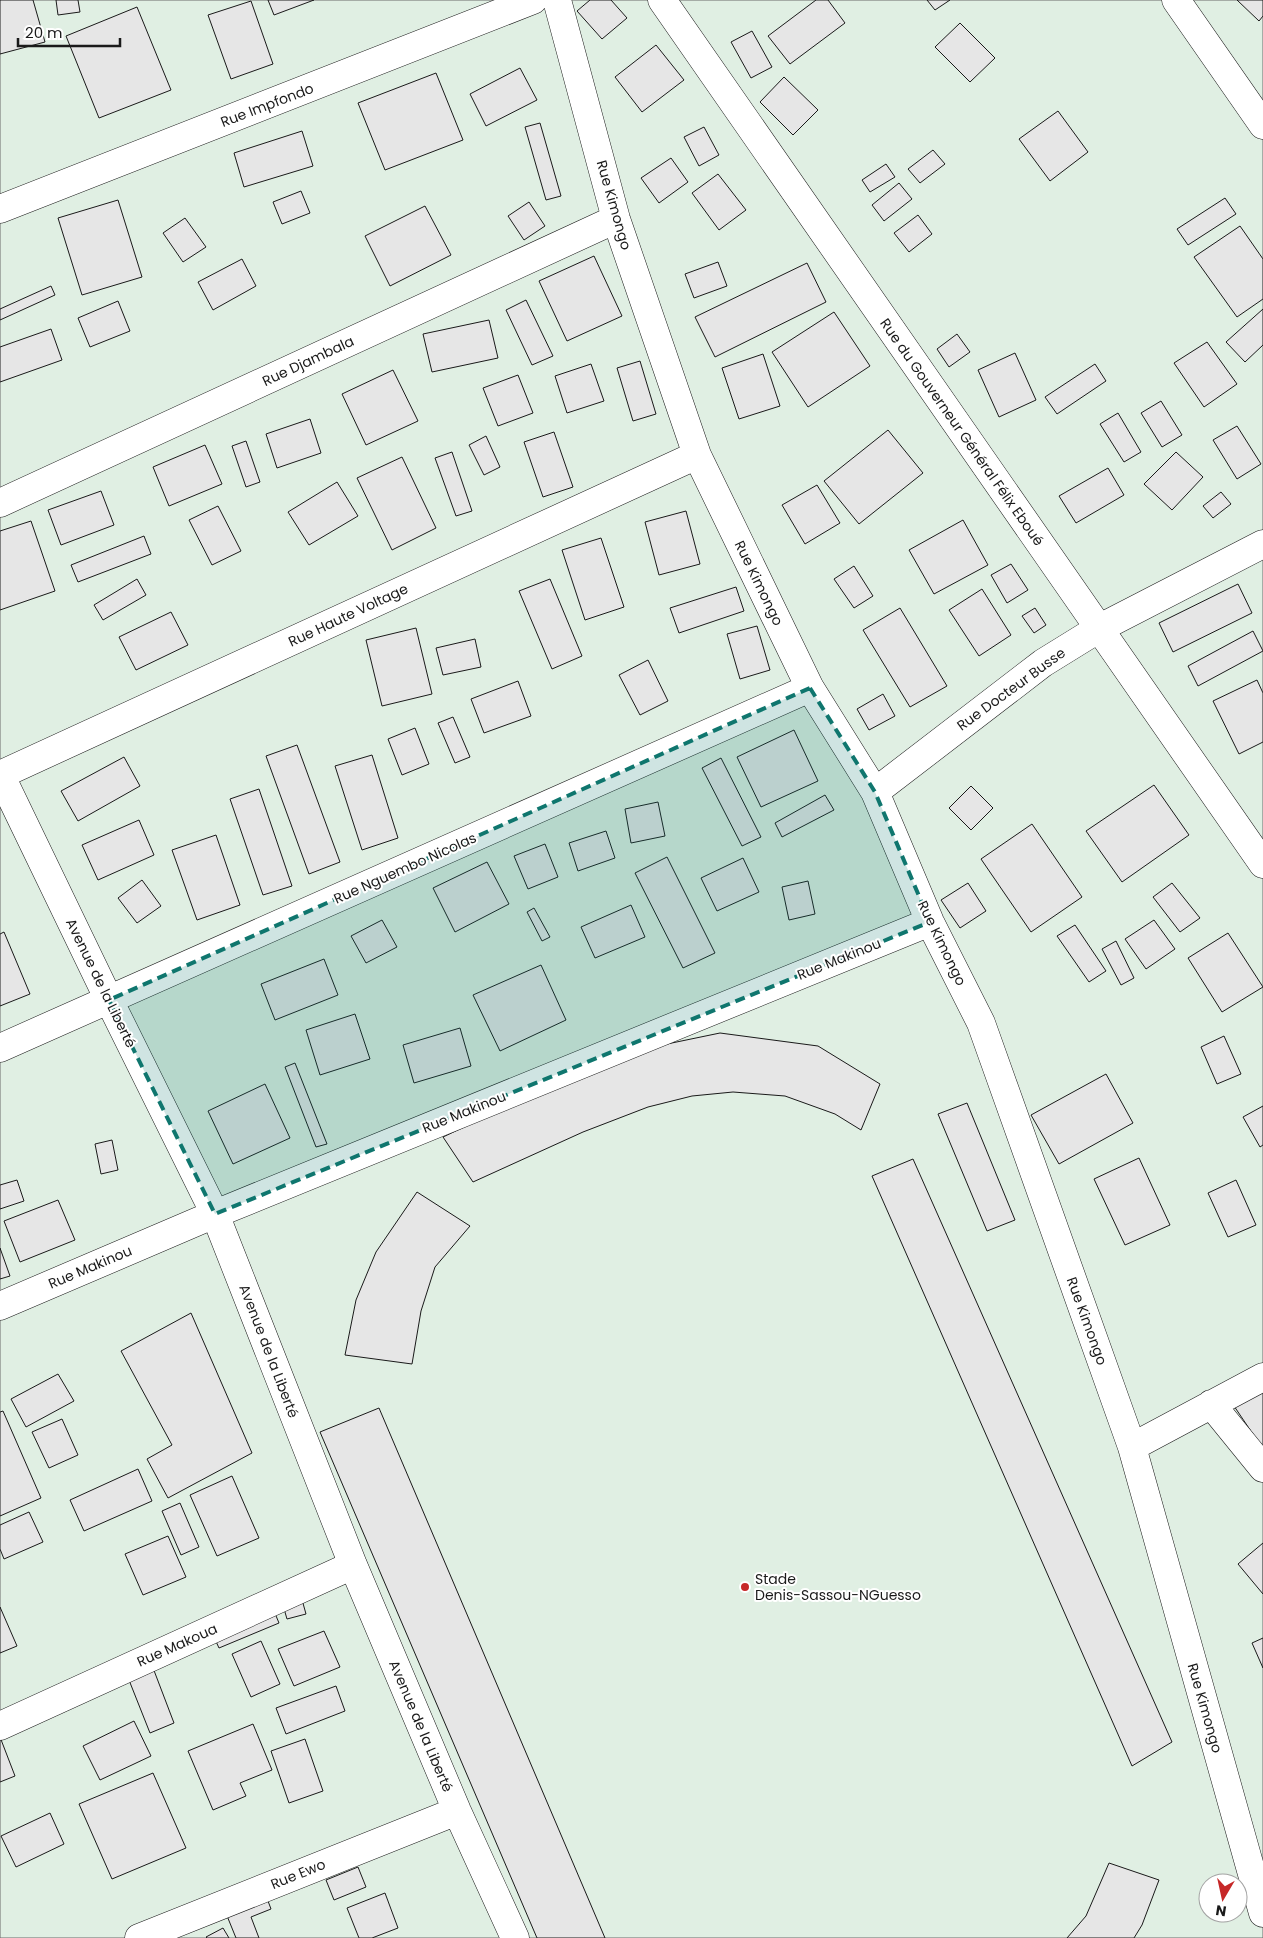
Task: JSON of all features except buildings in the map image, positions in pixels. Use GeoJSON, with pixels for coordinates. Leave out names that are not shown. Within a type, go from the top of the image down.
{"type":"FeatureCollection","features":[{"type":"Feature","properties":{"kind":"street","name":"Rue Impfondo"},"geometry":{"type":"LineString","coordinates":[[0,209],[533,0]]}},
{"type":"Feature","properties":{"kind":"street","name":"Rue Kimongo"},"geometry":{"type":"LineString","coordinates":[[557,0],[616,219],[697,455],[810,688],[875,792],[930,922],[981,1023],[1132,1447],[1263,1913]]}},
{"type":"Feature","properties":{"kind":"street","name":"Rue du Gouverneur Général Félix Eboué"},"geometry":{"type":"LineString","coordinates":[[662,0],[1263,864]]}},
{"type":"Feature","properties":{"kind":"street"},"geometry":{"type":"LineString","coordinates":[[1176,0],[1263,125]]}},
{"type":"Feature","properties":{"kind":"street","name":"Rue Djambala"},"geometry":{"type":"LineString","coordinates":[[0,503],[616,219]]}},
{"type":"Feature","properties":{"kind":"street","name":"Rue Haute Voltage"},"geometry":{"type":"LineString","coordinates":[[0,775],[697,455]]}},
{"type":"Feature","properties":{"kind":"street","name":"Rue Docteur Busse"},"geometry":{"type":"LineString","coordinates":[[875,792],[1043,663],[1098,629],[1263,544]]}},
{"type":"Feature","properties":{"kind":"street","name":"Rue Nguembo Nicolas"},"geometry":{"type":"LineString","coordinates":[[0,1048],[810,688]]}},
{"type":"Feature","properties":{"kind":"street","name":"Avenue de la Liberté"},"geometry":{"type":"LineString","coordinates":[[0,775],[215,1214],[353,1565],[457,1811],[515,1938]]}},
{"type":"Feature","properties":{"kind":"street","name":"Rue Makinou"},"geometry":{"type":"LineString","coordinates":[[0,1306],[215,1214],[930,922]]}},
{"type":"Feature","properties":{"kind":"street"},"geometry":{"type":"LineString","coordinates":[[1132,1447],[1263,1377]]}},
{"type":"Feature","properties":{"kind":"street"},"geometry":{"type":"LineString","coordinates":[[1211,1404],[1263,1468]]}},
{"type":"Feature","properties":{"kind":"street","name":"Rue Makoua"},"geometry":{"type":"LineString","coordinates":[[0,1726],[353,1565]]}},
{"type":"Feature","properties":{"kind":"street","name":"Rue Ewo"},"geometry":{"type":"LineString","coordinates":[[139,1938],[457,1811]]}},
{"type":"Feature","properties":{"kind":"highlighted area"},"geometry":{"type":"Polygon","coordinates":[[[810,688],[875,792],[930,922],[215,1214],[109,1000],[810,688]]]}},
{"type":"Feature","properties":{"kind":"green space"},"geometry":{"type":"Polygon","coordinates":[[[0,0],[1263,0],[1263,1938],[0,1938],[0,0]]]}},
{"type":"Feature","properties":{"kind":"place","name":"Stade Denis-Sassou-NGuesso"},"geometry":{"type":"Point","coordinates":[745,1587]}}]}
